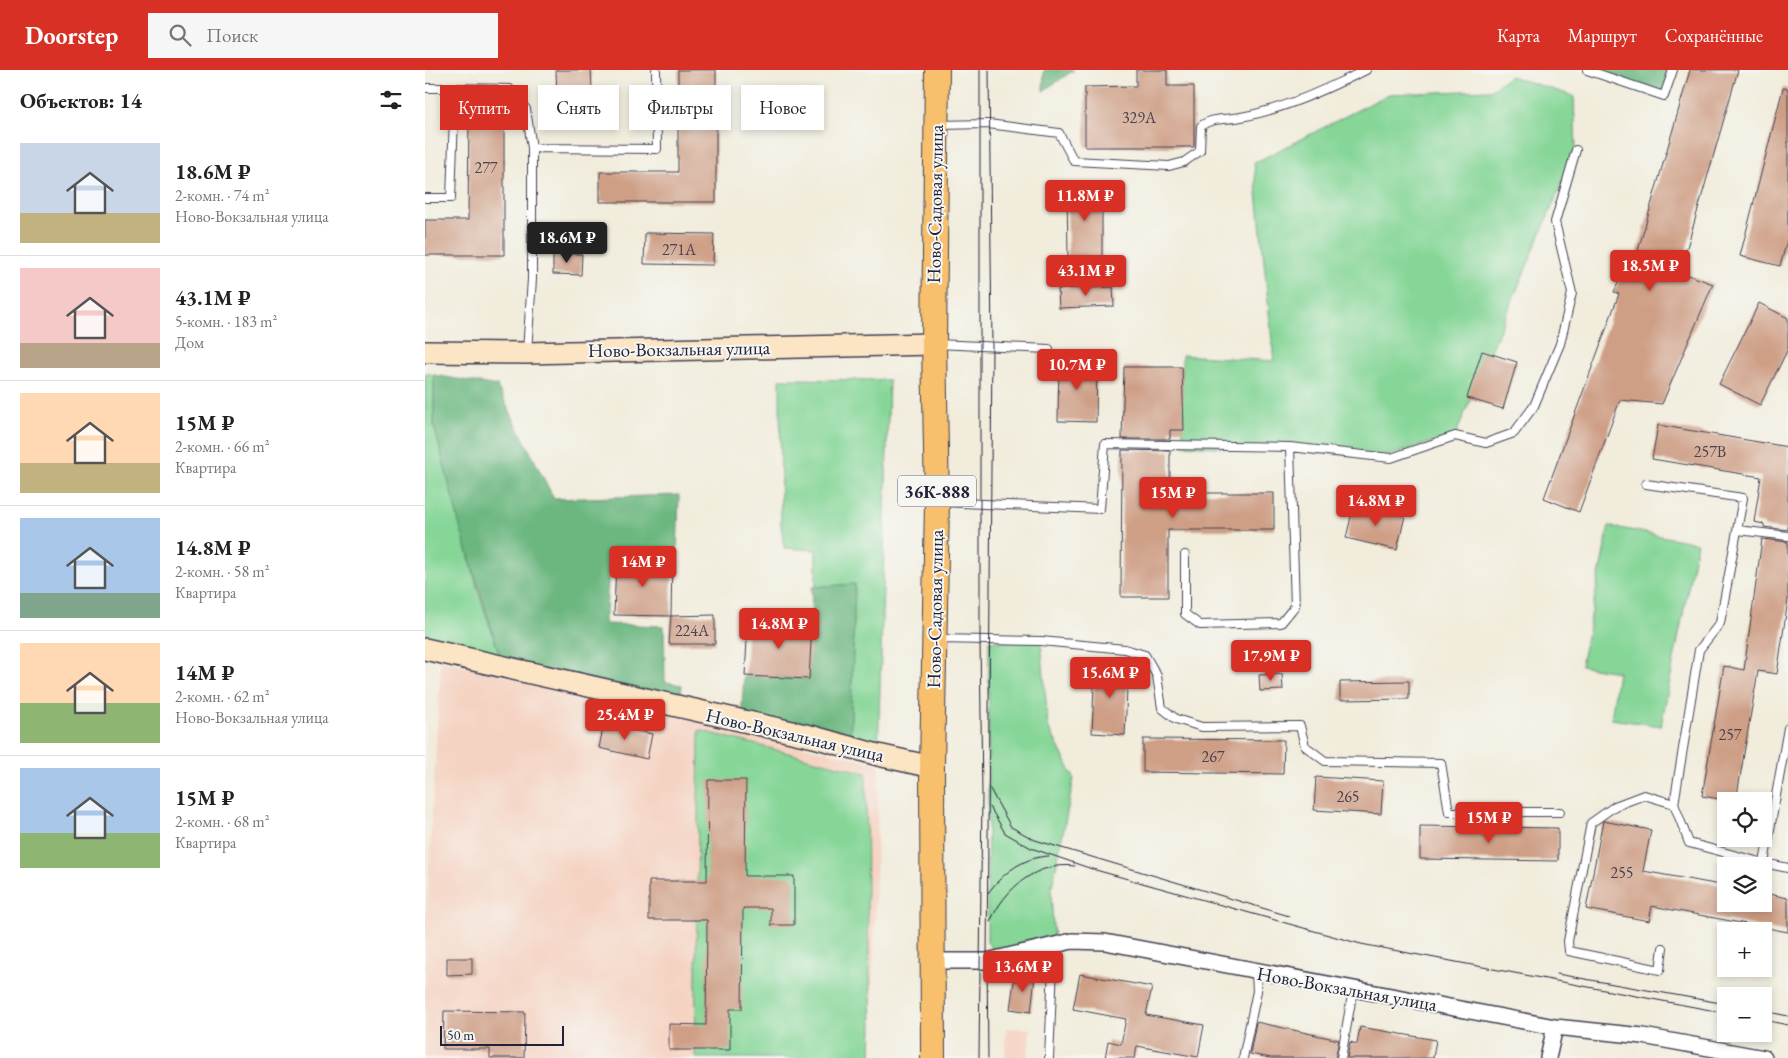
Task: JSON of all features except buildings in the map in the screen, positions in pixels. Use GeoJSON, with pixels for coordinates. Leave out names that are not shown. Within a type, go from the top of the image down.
{"type":"FeatureCollection","features":[{"type":"Feature","properties":{"kind":"main road","name":"Ново-Садовая улица"},"geometry":{"type":"LineString","coordinates":[[933,1058],[931,961],[932,767],[937,502],[934,344],[937,70]]}},
{"type":"Feature","properties":{"kind":"street","name":"Ново-Вокзальная улица"},"geometry":{"type":"LineString","coordinates":[[425,352],[526,353],[934,344]]}},
{"type":"Feature","properties":{"kind":"street","name":"Ново-Вокзальная улица"},"geometry":{"type":"LineString","coordinates":[[425,649],[814,737],[878,755],[932,767]]}},
{"type":"Feature","properties":{"kind":"street","name":"Ново-Вокзальная улица"},"geometry":{"type":"LineString","coordinates":[[931,961],[987,961],[1054,944],[1073,941],[1105,942],[1555,1027],[1643,1036],[1764,1058]]}},
{"type":"Feature","properties":{"kind":"street"},"geometry":{"type":"LineString","coordinates":[[1548,1058],[1555,1027]]}},
{"type":"Feature","properties":{"kind":"lane"},"geometry":{"type":"LineString","coordinates":[[532,148],[657,149],[656,70]]}},
{"type":"Feature","properties":{"kind":"lane"},"geometry":{"type":"LineString","coordinates":[[936,125],[988,124],[1059,133],[1074,161],[1169,166],[1184,162],[1199,151],[1201,126],[1207,121],[1241,117],[1280,107],[1329,88],[1366,70]]}},
{"type":"Feature","properties":{"kind":"lane"},"geometry":{"type":"LineString","coordinates":[[1587,70],[1664,96],[1673,70]]}},
{"type":"Feature","properties":{"kind":"lane"},"geometry":{"type":"LineString","coordinates":[[425,88],[440,88]]}},
{"type":"Feature","properties":{"kind":"lane"},"geometry":{"type":"LineString","coordinates":[[526,353],[532,279],[532,148],[528,122]]}},
{"type":"Feature","properties":{"kind":"lane"},"geometry":{"type":"LineString","coordinates":[[425,198],[451,198],[453,130]]}},
{"type":"Feature","properties":{"kind":"lane"},"geometry":{"type":"LineString","coordinates":[[937,502],[1100,509],[1105,444],[1290,447],[1391,458],[1455,436],[1486,443],[1514,432],[1534,406],[1561,344],[1572,293],[1555,222],[1576,150]]}},
{"type":"Feature","properties":{"kind":"lane"},"geometry":{"type":"LineString","coordinates":[[934,344],[1049,349]]}},
{"type":"Feature","properties":{"kind":"lane"},"geometry":{"type":"LineString","coordinates":[[1185,555],[1185,614],[1200,625],[1281,623],[1295,606],[1290,447]]}},
{"type":"Feature","properties":{"kind":"lane"},"geometry":{"type":"LineString","coordinates":[[1645,484],[1743,498],[1720,624],[1699,650],[1674,804],[1689,843],[1742,857]]}},
{"type":"Feature","properties":{"kind":"lane"},"geometry":{"type":"LineString","coordinates":[[1738,530],[1788,536]]}},
{"type":"Feature","properties":{"kind":"lane"},"geometry":{"type":"LineString","coordinates":[[934,639],[1041,641],[1125,649],[1145,655],[1157,676],[1162,708],[1176,719],[1202,727],[1300,726],[1305,746],[1325,761],[1441,763],[1449,812],[1560,812]]}},
{"type":"Feature","properties":{"kind":"lane"},"geometry":{"type":"LineString","coordinates":[[1765,857],[1788,728]]}},
{"type":"Feature","properties":{"kind":"lane"},"geometry":{"type":"LineString","coordinates":[[1663,948],[1660,970],[1569,951],[1568,942],[1591,823],[1615,806],[1644,795],[1674,804]]}},
{"type":"Feature","properties":{"kind":"lane"},"geometry":{"type":"LineString","coordinates":[[1772,865],[1788,868]]}},
{"type":"Feature","properties":{"kind":"lane"},"geometry":{"type":"LineString","coordinates":[[1049,1058],[1054,944]]}},
{"type":"Feature","properties":{"kind":"lane"},"geometry":{"type":"LineString","coordinates":[[1243,1058],[1257,991],[1256,972]]}},
{"type":"Feature","properties":{"kind":"lane"},"geometry":{"type":"LineString","coordinates":[[1341,1058],[1353,990]]}},
{"type":"Feature","properties":{"kind":"shaded area"},"geometry":{"type":"Polygon","coordinates":[[[441,660],[879,764],[871,1058],[425,1058],[425,934],[441,660]]]}},
{"type":"Feature","properties":{"kind":"shaded area"},"geometry":{"type":"Polygon","coordinates":[[[1006,1028],[1030,1029],[1028,1058],[1005,1058],[1006,1028]]]}},
{"type":"Feature","properties":{"kind":"green space"},"geometry":{"type":"Polygon","coordinates":[[[1044,70],[1074,70],[1043,91],[1044,70]]]}},
{"type":"Feature","properties":{"kind":"green space"},"geometry":{"type":"Polygon","coordinates":[[[1587,70],[1675,70],[1664,96],[1587,70]]]}},
{"type":"Feature","properties":{"kind":"green space"},"geometry":{"type":"Polygon","coordinates":[[[1510,76],[1574,96],[1576,150],[1455,436],[1382,457],[1183,445],[1182,355],[1274,361],[1254,163],[1389,94],[1490,90],[1510,76]]]}},
{"type":"Feature","properties":{"kind":"green space"},"geometry":{"type":"Polygon","coordinates":[[[425,373],[434,375],[434,426],[478,590],[503,666],[425,650],[425,373]]]}},
{"type":"Feature","properties":{"kind":"green space"},"geometry":{"type":"Polygon","coordinates":[[[434,375],[497,386],[554,499],[679,495],[677,555],[610,556],[605,624],[664,626],[665,682],[682,685],[679,708],[503,666],[460,527],[434,426],[434,375]]]}},
{"type":"Feature","properties":{"kind":"green space"},"geometry":{"type":"Polygon","coordinates":[[[780,379],[889,380],[878,755],[850,747],[855,584],[816,587],[816,550],[784,548],[781,526],[780,379]]]}},
{"type":"Feature","properties":{"kind":"green space"},"geometry":{"type":"Polygon","coordinates":[[[1609,526],[1697,543],[1661,726],[1611,719],[1618,672],[1581,666],[1609,526]]]}},
{"type":"Feature","properties":{"kind":"green space"},"geometry":{"type":"Polygon","coordinates":[[[855,584],[850,747],[741,721],[744,676],[809,679],[812,587],[855,584]]]}},
{"type":"Feature","properties":{"kind":"green space"},"geometry":{"type":"Polygon","coordinates":[[[989,641],[1041,641],[1048,726],[1074,778],[1051,892],[1054,944],[999,958],[987,942],[989,641]]]}},
{"type":"Feature","properties":{"kind":"green space"},"geometry":{"type":"Polygon","coordinates":[[[699,730],[866,773],[867,902],[872,1024],[871,1058],[695,1058],[699,730]]]}},
{"type":"Feature","properties":{"kind":"tram line"},"geometry":{"type":"LineString","coordinates":[[979,1058],[982,794],[980,640],[980,70]]}},
{"type":"Feature","properties":{"kind":"tram line"},"geometry":{"type":"LineString","coordinates":[[988,1058],[987,961],[992,346],[989,70]]}},
{"type":"Feature","properties":{"kind":"tram line"},"geometry":{"type":"LineString","coordinates":[[990,789],[1011,827],[1035,840],[1289,916]]}},
{"type":"Feature","properties":{"kind":"tram line"},"geometry":{"type":"LineString","coordinates":[[990,807],[1005,833],[1031,848],[1092,869],[1361,944],[1717,1011]]}},
{"type":"Feature","properties":{"kind":"tram line"},"geometry":{"type":"LineString","coordinates":[[988,893],[1014,867],[1031,859],[1049,856]]}},
{"type":"Feature","properties":{"kind":"tram line"},"geometry":{"type":"LineString","coordinates":[[990,922],[1004,898],[1024,879],[1048,868],[1075,866]]}},
{"type":"Feature","properties":{"kind":"tram line"},"geometry":{"type":"LineString","coordinates":[[1557,974],[1717,1002]]}},
{"type":"Feature","properties":{"kind":"tram line"},"geometry":{"type":"LineString","coordinates":[[1772,1013],[1788,1016]]}},
{"type":"Feature","properties":{"kind":"tram line"},"geometry":{"type":"LineString","coordinates":[[1772,1022],[1788,1025]]}}]}
